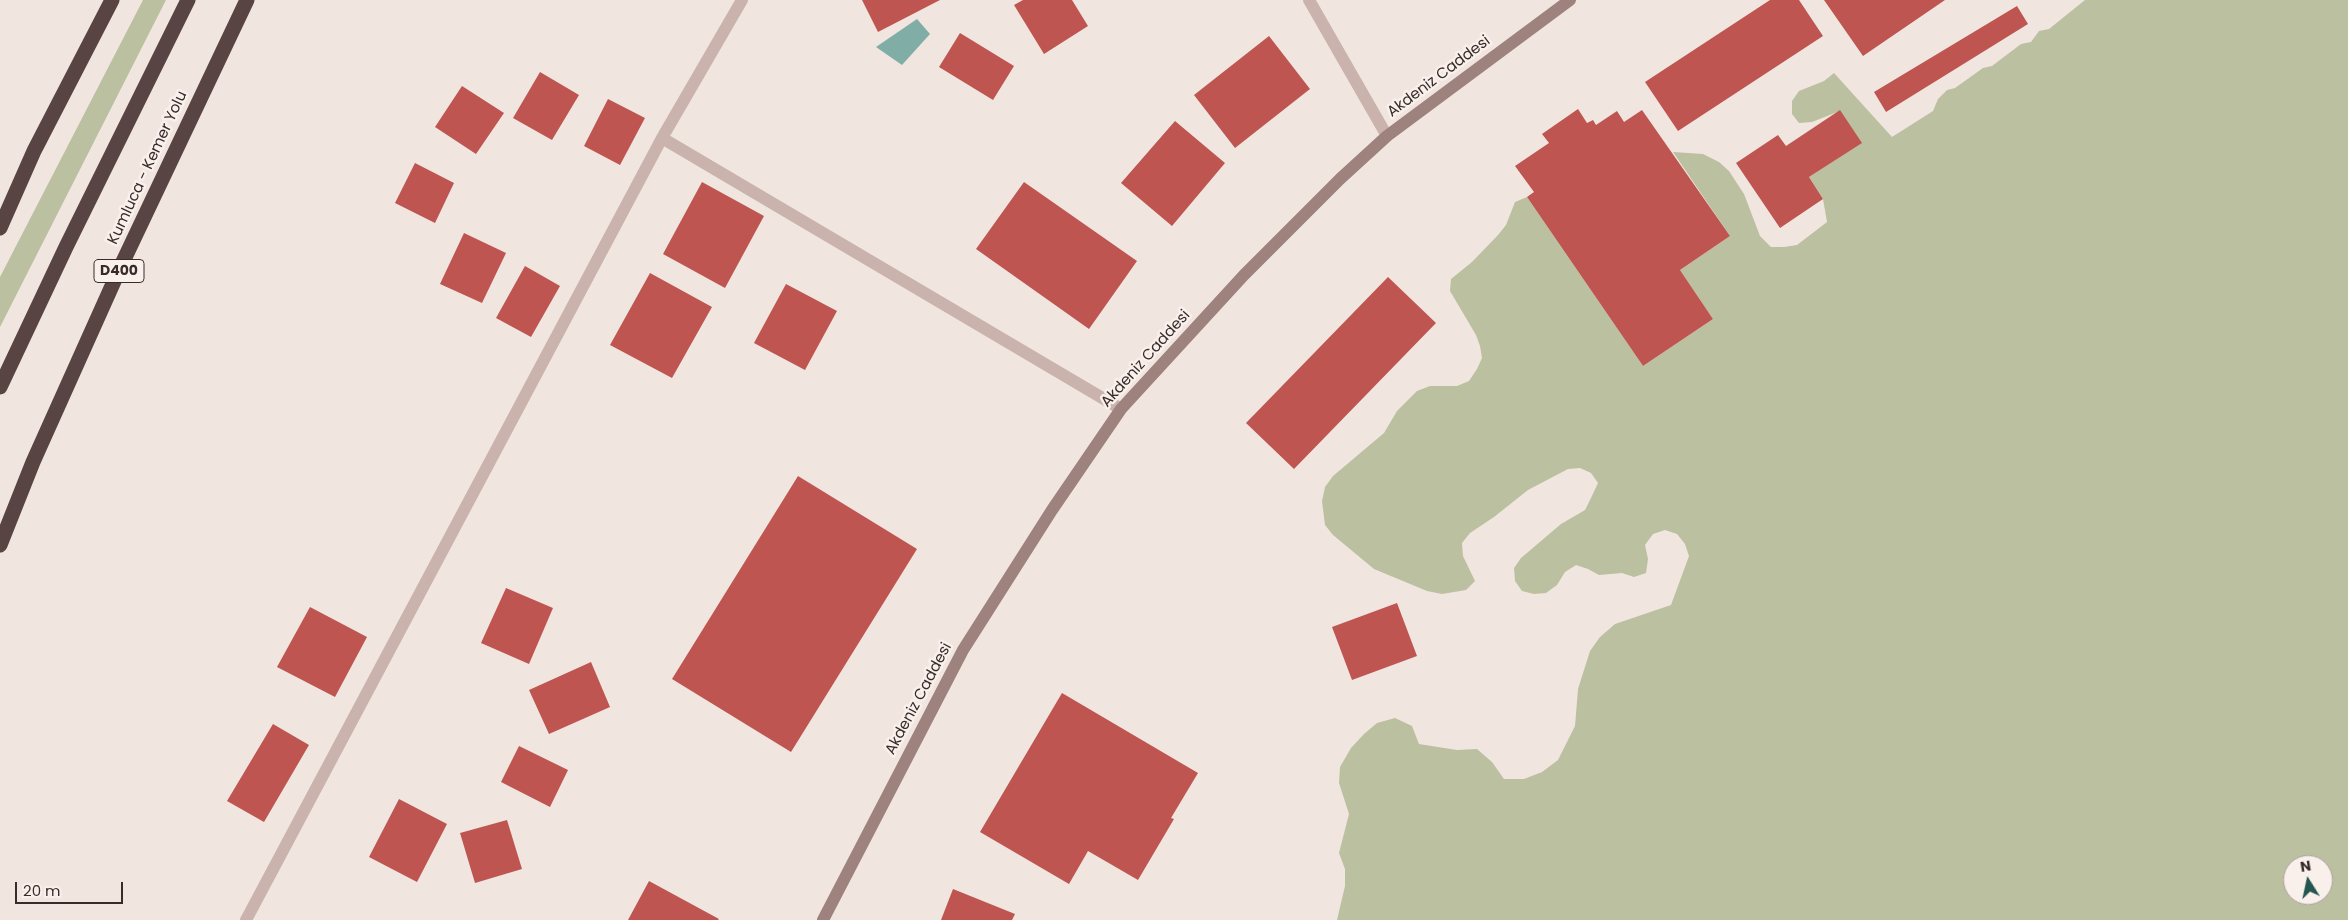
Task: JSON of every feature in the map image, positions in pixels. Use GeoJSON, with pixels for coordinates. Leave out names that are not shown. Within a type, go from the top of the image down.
{"type":"FeatureCollection","features":[{"type":"Feature","properties":{"kind":"highway"},"geometry":{"type":"LineString","coordinates":[[0,228],[34,151],[112,0]]}},
{"type":"Feature","properties":{"kind":"highway"},"geometry":{"type":"LineString","coordinates":[[0,387],[188,0]]}},
{"type":"Feature","properties":{"kind":"highway","name":"Kumluca - Kemer Yolu"},"geometry":{"type":"LineString","coordinates":[[0,545],[33,462],[100,312],[247,0]]}},
{"type":"Feature","properties":{"kind":"main road","name":"Akdeniz Caddesi"},"geometry":{"type":"LineString","coordinates":[[823,920],[963,650],[1052,510],[1121,409],[1244,274],[1340,179],[1387,136],[1570,0]]}},
{"type":"Feature","properties":{"kind":"street"},"geometry":{"type":"LineString","coordinates":[[246,920],[662,138],[742,0]]}},
{"type":"Feature","properties":{"kind":"street"},"geometry":{"type":"LineString","coordinates":[[1309,0],[1387,136]]}},
{"type":"Feature","properties":{"kind":"street"},"geometry":{"type":"LineString","coordinates":[[662,138],[1121,409]]}},
{"type":"Feature","properties":{"kind":"green space"},"geometry":{"type":"Polygon","coordinates":[[[143,0],[166,0],[0,327],[0,277],[143,0]]]}},
{"type":"Feature","properties":{"kind":"green space"},"geometry":{"type":"Polygon","coordinates":[[[2085,0],[2348,0],[2348,920],[1337,920],[1345,886],[1345,869],[1339,853],[1349,814],[1339,783],[1340,767],[1351,748],[1364,734],[1377,723],[1395,718],[1412,726],[1419,744],[1457,750],[1477,749],[1492,762],[1504,779],[1524,779],[1542,772],[1558,760],[1575,726],[1578,689],[1590,651],[1600,637],[1615,624],[1671,605],[1689,556],[1685,544],[1677,534],[1665,530],[1653,534],[1645,545],[1648,559],[1646,573],[1634,577],[1622,573],[1599,575],[1576,565],[1565,572],[1557,585],[1546,593],[1534,594],[1522,591],[1515,581],[1514,568],[1521,558],[1561,524],[1585,510],[1591,498],[1598,483],[1591,473],[1580,468],[1568,469],[1528,490],[1470,533],[1462,543],[1463,556],[1475,581],[1466,590],[1442,594],[1427,591],[1374,569],[1333,535],[1325,525],[1322,501],[1325,487],[1333,476],[1384,433],[1397,411],[1417,391],[1430,386],[1457,386],[1469,381],[1477,369],[1482,358],[1480,346],[1476,335],[1450,291],[1451,279],[1472,262],[1498,235],[1506,225],[1515,202],[1527,197],[1643,366],[1713,319],[1680,270],[1730,236],[1673,152],[1703,154],[1719,162],[1729,171],[1744,194],[1760,236],[1771,247],[1797,245],[1827,222],[1823,199],[1809,177],[1861,143],[1840,111],[1812,122],[1799,123],[1792,114],[1792,101],[1799,91],[1824,81],[1834,73],[1892,137],[1933,111],[1938,99],[1947,90],[1955,88],[1983,68],[1992,66],[2021,44],[2031,42],[2039,31],[2049,29],[2085,0]]]}},
{"type":"Feature","properties":{"kind":"water"},"geometry":{"type":"Polygon","coordinates":[[[917,19],[930,34],[902,65],[876,47],[917,19]]]}},
{"type":"Feature","properties":{"kind":"building"},"geometry":{"type":"Polygon","coordinates":[[[862,0],[940,0],[878,32],[862,0]]]}},
{"type":"Feature","properties":{"kind":"building"},"geometry":{"type":"Polygon","coordinates":[[[1023,0],[1072,0],[1088,26],[1044,54],[1014,5],[1023,0]]]}},
{"type":"Feature","properties":{"kind":"building"},"geometry":{"type":"Polygon","coordinates":[[[1770,0],[1799,0],[1823,36],[1678,131],[1645,82],[1770,0]]]}},
{"type":"Feature","properties":{"kind":"building"},"geometry":{"type":"Polygon","coordinates":[[[1824,0],[1945,0],[1863,56],[1824,0]]]}},
{"type":"Feature","properties":{"kind":"building"},"geometry":{"type":"Polygon","coordinates":[[[2017,6],[2028,24],[1886,112],[1874,92],[2017,6]]]}},
{"type":"Feature","properties":{"kind":"building"},"geometry":{"type":"Polygon","coordinates":[[[960,33],[1014,66],[993,100],[939,67],[960,33]]]}},
{"type":"Feature","properties":{"kind":"building"},"geometry":{"type":"Polygon","coordinates":[[[1269,36],[1310,89],[1235,148],[1194,95],[1269,36]]]}},
{"type":"Feature","properties":{"kind":"building"},"geometry":{"type":"Polygon","coordinates":[[[540,72],[579,95],[552,140],[513,118],[540,72]]]}},
{"type":"Feature","properties":{"kind":"building"},"geometry":{"type":"Polygon","coordinates":[[[462,86],[504,113],[476,154],[435,127],[462,86]]]}},
{"type":"Feature","properties":{"kind":"building"},"geometry":{"type":"Polygon","coordinates":[[[608,99],[645,118],[620,165],[584,146],[608,99]]]}},
{"type":"Feature","properties":{"kind":"building"},"geometry":{"type":"Polygon","coordinates":[[[1578,109],[1587,123],[1593,120],[1596,125],[1617,111],[1624,122],[1642,110],[1730,236],[1680,270],[1713,319],[1643,366],[1527,197],[1534,192],[1515,166],[1549,143],[1542,134],[1578,109]]]}},
{"type":"Feature","properties":{"kind":"building"},"geometry":{"type":"Polygon","coordinates":[[[1840,110],[1862,143],[1809,177],[1823,199],[1780,228],[1736,163],[1778,135],[1786,146],[1840,110]]]}},
{"type":"Feature","properties":{"kind":"building"},"geometry":{"type":"Polygon","coordinates":[[[1175,121],[1225,163],[1172,226],[1121,183],[1175,121]]]}},
{"type":"Feature","properties":{"kind":"building"},"geometry":{"type":"Polygon","coordinates":[[[415,163],[454,183],[435,223],[395,203],[415,163]]]}},
{"type":"Feature","properties":{"kind":"building"},"geometry":{"type":"Polygon","coordinates":[[[702,182],[764,216],[725,288],[663,254],[702,182]]]}},
{"type":"Feature","properties":{"kind":"building"},"geometry":{"type":"Polygon","coordinates":[[[1024,182],[1137,261],[1089,329],[976,249],[1024,182]]]}},
{"type":"Feature","properties":{"kind":"building"},"geometry":{"type":"Polygon","coordinates":[[[464,233],[506,253],[482,303],[440,284],[464,233]]]}},
{"type":"Feature","properties":{"kind":"building"},"geometry":{"type":"Polygon","coordinates":[[[525,266],[560,286],[531,337],[496,318],[525,266]]]}},
{"type":"Feature","properties":{"kind":"building"},"geometry":{"type":"Polygon","coordinates":[[[650,273],[712,307],[672,378],[610,345],[650,273]]]}},
{"type":"Feature","properties":{"kind":"building"},"geometry":{"type":"Polygon","coordinates":[[[1388,277],[1436,323],[1294,469],[1246,423],[1388,277]]]}},
{"type":"Feature","properties":{"kind":"building"},"geometry":{"type":"Polygon","coordinates":[[[786,284],[837,311],[805,370],[754,343],[786,284]]]}},
{"type":"Feature","properties":{"kind":"building"},"geometry":{"type":"Polygon","coordinates":[[[798,476],[917,549],[791,752],[672,679],[798,476]]]}},
{"type":"Feature","properties":{"kind":"building"},"geometry":{"type":"Polygon","coordinates":[[[506,588],[553,608],[529,664],[481,643],[506,588]]]}},
{"type":"Feature","properties":{"kind":"building"},"geometry":{"type":"Polygon","coordinates":[[[1397,603],[1417,656],[1352,680],[1332,627],[1397,603]]]}},
{"type":"Feature","properties":{"kind":"building"},"geometry":{"type":"Polygon","coordinates":[[[310,607],[367,637],[335,697],[277,667],[310,607]]]}},
{"type":"Feature","properties":{"kind":"building"},"geometry":{"type":"Polygon","coordinates":[[[591,662],[610,707],[549,734],[529,690],[591,662]]]}},
{"type":"Feature","properties":{"kind":"building"},"geometry":{"type":"Polygon","coordinates":[[[1062,693],[1198,773],[1171,818],[1174,819],[1138,880],[1088,851],[1069,884],[980,832],[1062,693]]]}},
{"type":"Feature","properties":{"kind":"building"},"geometry":{"type":"Polygon","coordinates":[[[273,724],[309,745],[264,822],[227,801],[273,724]]]}},
{"type":"Feature","properties":{"kind":"building"},"geometry":{"type":"Polygon","coordinates":[[[519,746],[568,770],[550,807],[501,782],[519,746]]]}},
{"type":"Feature","properties":{"kind":"building"},"geometry":{"type":"Polygon","coordinates":[[[399,799],[447,824],[417,882],[369,857],[399,799]]]}},
{"type":"Feature","properties":{"kind":"building"},"geometry":{"type":"Polygon","coordinates":[[[507,820],[522,869],[475,883],[460,833],[507,820]]]}},
{"type":"Feature","properties":{"kind":"building"},"geometry":{"type":"Polygon","coordinates":[[[649,881],[719,919],[628,920],[649,881]]]}},
{"type":"Feature","properties":{"kind":"building"},"geometry":{"type":"Polygon","coordinates":[[[953,889],[1015,914],[1012,920],[941,920],[953,889]]]}}]}
